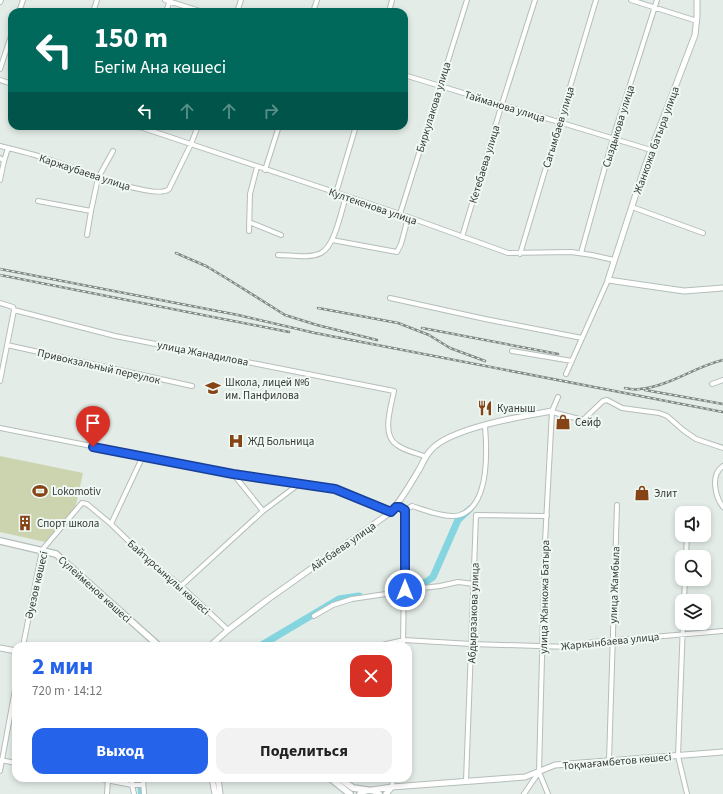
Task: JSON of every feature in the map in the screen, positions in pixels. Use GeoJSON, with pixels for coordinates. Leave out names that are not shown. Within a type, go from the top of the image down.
{"type":"FeatureCollection","features":[{"type":"Feature","properties":{"kind":"main road","name":"Сүлейменов көшесі"},"geometry":{"type":"LineString","coordinates":[[0,541],[56,554],[155,642]]}},
{"type":"Feature","properties":{"kind":"main road"},"geometry":{"type":"LineString","coordinates":[[335,782],[350,794]]}},
{"type":"Feature","properties":{"kind":"main road"},"geometry":{"type":"LineString","coordinates":[[345,782],[353,788],[369,790],[379,794]]}},
{"type":"Feature","properties":{"kind":"main road"},"geometry":{"type":"LineString","coordinates":[[360,794],[369,790]]}},
{"type":"Feature","properties":{"kind":"street"},"geometry":{"type":"LineString","coordinates":[[168,0],[191,8]]}},
{"type":"Feature","properties":{"kind":"street","name":"Биркулакова улица"},"geometry":{"type":"LineString","coordinates":[[400,214],[467,0]]}},
{"type":"Feature","properties":{"kind":"street","name":"Кетебаева улица"},"geometry":{"type":"LineString","coordinates":[[462,237],[535,0]]}},
{"type":"Feature","properties":{"kind":"street","name":"Сагымбаев улица"},"geometry":{"type":"LineString","coordinates":[[520,254],[596,0]]}},
{"type":"Feature","properties":{"kind":"street"},"geometry":{"type":"LineString","coordinates":[[631,0],[697,21]]}},
{"type":"Feature","properties":{"kind":"street","name":"Сыздыкова улица"},"geometry":{"type":"LineString","coordinates":[[580,253],[613,138],[657,0]]}},
{"type":"Feature","properties":{"kind":"street","name":"Жанкожа батыра улица"},"geometry":{"type":"LineString","coordinates":[[608,280],[651,150],[695,35],[697,0]]}},
{"type":"Feature","properties":{"kind":"street"},"geometry":{"type":"LineString","coordinates":[[0,69],[8,45]]}},
{"type":"Feature","properties":{"kind":"street","name":"Тайманова улица"},"geometry":{"type":"LineString","coordinates":[[408,76],[651,150]]}},
{"type":"Feature","properties":{"kind":"street","name":"Култекенова улица"},"geometry":{"type":"LineString","coordinates":[[149,130],[400,214],[508,253],[580,253],[614,260]]}},
{"type":"Feature","properties":{"kind":"street"},"geometry":{"type":"LineString","coordinates":[[191,144],[196,130]]}},
{"type":"Feature","properties":{"kind":"street"},"geometry":{"type":"LineString","coordinates":[[265,170],[278,130]]}},
{"type":"Feature","properties":{"kind":"street"},"geometry":{"type":"LineString","coordinates":[[336,193],[355,130]]}},
{"type":"Feature","properties":{"kind":"street","name":"Каржаубаева улица"},"geometry":{"type":"LineString","coordinates":[[0,146],[49,160],[98,178],[143,190],[163,192],[166,191],[191,144]]}},
{"type":"Feature","properties":{"kind":"street"},"geometry":{"type":"LineString","coordinates":[[0,180],[2,160],[8,148]]}},
{"type":"Feature","properties":{"kind":"street"},"geometry":{"type":"LineString","coordinates":[[87,235],[98,178],[113,150]]}},
{"type":"Feature","properties":{"kind":"street"},"geometry":{"type":"LineString","coordinates":[[249,230],[250,194],[257,167]]}},
{"type":"Feature","properties":{"kind":"street"},"geometry":{"type":"LineString","coordinates":[[278,255],[308,256],[320,253],[327,248],[332,240],[346,197]]}},
{"type":"Feature","properties":{"kind":"street"},"geometry":{"type":"LineString","coordinates":[[38,201],[91,211]]}},
{"type":"Feature","properties":{"kind":"street"},"geometry":{"type":"LineString","coordinates":[[632,206],[703,233]]}},
{"type":"Feature","properties":{"kind":"street"},"geometry":{"type":"LineString","coordinates":[[332,240],[397,252],[401,244],[408,218]]}},
{"type":"Feature","properties":{"kind":"street"},"geometry":{"type":"LineString","coordinates":[[249,222],[281,235]]}},
{"type":"Feature","properties":{"kind":"street"},"geometry":{"type":"LineString","coordinates":[[566,374],[608,280],[684,291],[723,288]]}},
{"type":"Feature","properties":{"kind":"street"},"geometry":{"type":"LineString","coordinates":[[390,298],[582,338]]}},
{"type":"Feature","properties":{"kind":"street","name":"улица Жанадилова"},"geometry":{"type":"LineString","coordinates":[[0,303],[10,305],[14,310],[115,336],[394,391],[387,427],[390,439],[398,446],[426,457]]}},
{"type":"Feature","properties":{"kind":"street"},"geometry":{"type":"LineString","coordinates":[[0,381],[2,362],[14,310]]}},
{"type":"Feature","properties":{"kind":"street","name":"Привокзальный переулок"},"geometry":{"type":"LineString","coordinates":[[7,345],[192,386]]}},
{"type":"Feature","properties":{"kind":"street"},"geometry":{"type":"LineString","coordinates":[[512,351],[572,361]]}},
{"type":"Feature","properties":{"kind":"street"},"geometry":{"type":"LineString","coordinates":[[712,384],[723,380]]}},
{"type":"Feature","properties":{"kind":"street","name":"улица Жанкожа Батыра"},"geometry":{"type":"LineString","coordinates":[[539,772],[546,516],[552,411],[558,397]]}},
{"type":"Feature","properties":{"kind":"street"},"geometry":{"type":"LineString","coordinates":[[552,411],[583,420],[603,401],[607,400],[622,408],[659,413],[667,416],[696,439],[723,448]]}},
{"type":"Feature","properties":{"kind":"street","name":"Айтбаева улица"},"geometry":{"type":"LineString","coordinates":[[214,642],[284,588],[391,512],[396,507],[432,448],[447,438],[484,426],[510,419],[552,411]]}},
{"type":"Feature","properties":{"kind":"street"},"geometry":{"type":"LineString","coordinates":[[405,510],[412,506],[435,513],[460,515],[470,508],[478,498],[485,475],[487,452],[484,426]]}},
{"type":"Feature","properties":{"kind":"street"},"geometry":{"type":"LineString","coordinates":[[0,428],[233,474],[335,489],[391,512]]}},
{"type":"Feature","properties":{"kind":"street"},"geometry":{"type":"LineString","coordinates":[[111,524],[143,456]]}},
{"type":"Feature","properties":{"kind":"street"},"geometry":{"type":"LineString","coordinates":[[723,466],[716,473],[715,480],[716,496],[723,507]]}},
{"type":"Feature","properties":{"kind":"street"},"geometry":{"type":"LineString","coordinates":[[233,474],[263,511]]}},
{"type":"Feature","properties":{"kind":"street"},"geometry":{"type":"LineString","coordinates":[[181,586],[263,511],[299,484]]}},
{"type":"Feature","properties":{"kind":"street","name":"Әуезов көшесі"},"geometry":{"type":"LineString","coordinates":[[24,642],[42,550],[82,503],[87,504],[111,524]]}},
{"type":"Feature","properties":{"kind":"street","name":"улица Жамбыла"},"geometry":{"type":"LineString","coordinates":[[609,761],[617,505]]}},
{"type":"Feature","properties":{"kind":"street"},"geometry":{"type":"LineString","coordinates":[[396,507],[400,507],[405,510]]}},
{"type":"Feature","properties":{"kind":"street"},"geometry":{"type":"LineString","coordinates":[[404,640],[405,510]]}},
{"type":"Feature","properties":{"kind":"street","name":"Абдыразакова улица"},"geometry":{"type":"LineString","coordinates":[[466,781],[476,515],[546,516]]}},
{"type":"Feature","properties":{"kind":"street","name":"Байтұрсынұлы көшесі"},"geometry":{"type":"LineString","coordinates":[[111,524],[228,630]]}},
{"type":"Feature","properties":{"kind":"street"},"geometry":{"type":"LineString","coordinates":[[314,616],[333,605],[352,599],[458,582],[474,584]]}},
{"type":"Feature","properties":{"kind":"street"},"geometry":{"type":"LineString","coordinates":[[683,630],[678,756],[687,794]]}},
{"type":"Feature","properties":{"kind":"street","name":"Жаркынбаева улица"},"geometry":{"type":"LineString","coordinates":[[395,642],[404,640],[570,647],[612,640],[723,631]]}},
{"type":"Feature","properties":{"kind":"street"},"geometry":{"type":"LineString","coordinates":[[0,648],[12,650]]}},
{"type":"Feature","properties":{"kind":"street"},"geometry":{"type":"LineString","coordinates":[[0,770],[12,704]]}},
{"type":"Feature","properties":{"kind":"street","name":"Тоқмағамбетов көшесі"},"geometry":{"type":"LineString","coordinates":[[369,790],[526,777],[555,766],[723,752]]}},
{"type":"Feature","properties":{"kind":"street"},"geometry":{"type":"LineString","coordinates":[[1,760],[12,762]]}},
{"type":"Feature","properties":{"kind":"street"},"geometry":{"type":"LineString","coordinates":[[524,794],[539,772]]}},
{"type":"Feature","properties":{"kind":"street"},"geometry":{"type":"LineString","coordinates":[[539,772],[548,794]]}},
{"type":"Feature","properties":{"kind":"street"},"geometry":{"type":"LineString","coordinates":[[107,794],[108,782]]}},
{"type":"Feature","properties":{"kind":"street"},"geometry":{"type":"LineString","coordinates":[[118,782],[132,785],[143,785],[144,794]]}},
{"type":"Feature","properties":{"kind":"street"},"geometry":{"type":"LineString","coordinates":[[213,782],[215,794]]}},
{"type":"Feature","properties":{"kind":"street"},"geometry":{"type":"LineString","coordinates":[[218,782],[220,794]]}},
{"type":"Feature","properties":{"kind":"street"},"geometry":{"type":"LineString","coordinates":[[386,794],[392,787],[393,782]]}},
{"type":"Feature","properties":{"kind":"street"},"geometry":{"type":"LineString","coordinates":[[132,785],[134,794]]}},
{"type":"Feature","properties":{"kind":"green space","name":"Lokomotiv"},"geometry":{"type":"Polygon","coordinates":[[[0,456],[83,473],[75,509],[45,542],[0,532],[0,456]]]}},
{"type":"Feature","properties":{"kind":"waterway"},"geometry":{"type":"LineString","coordinates":[[397,590],[426,582],[433,577],[458,520],[470,509]]}},
{"type":"Feature","properties":{"kind":"waterway"},"geometry":{"type":"LineString","coordinates":[[267,642],[339,599],[359,596]]}},
{"type":"Feature","properties":{"kind":"waterway"},"geometry":{"type":"LineString","coordinates":[[139,782],[140,794]]}},
{"type":"Feature","properties":{"kind":"railway"},"geometry":{"type":"LineString","coordinates":[[176,253],[206,266],[285,315],[317,325],[377,340]]}},
{"type":"Feature","properties":{"kind":"railway"},"geometry":{"type":"LineString","coordinates":[[0,269],[238,315],[315,333],[723,412]]}},
{"type":"Feature","properties":{"kind":"railway"},"geometry":{"type":"LineString","coordinates":[[0,275],[289,332]]}},
{"type":"Feature","properties":{"kind":"railway"},"geometry":{"type":"LineString","coordinates":[[318,308],[398,323],[429,335],[450,348],[485,361]]}},
{"type":"Feature","properties":{"kind":"railway"},"geometry":{"type":"LineString","coordinates":[[422,328],[558,354]]}},
{"type":"Feature","properties":{"kind":"railway"},"geometry":{"type":"LineString","coordinates":[[625,388],[638,389],[662,384],[712,363],[723,360]]}},
{"type":"Feature","properties":{"kind":"railway"},"geometry":{"type":"LineString","coordinates":[[645,390],[723,404]]}},
{"type":"Feature","properties":{"kind":"place","name":"Школа, лицей №6 им. Панфилова"},"geometry":{"type":"Point","coordinates":[213,388]}},
{"type":"Feature","properties":{"kind":"place","name":"Куаныш"},"geometry":{"type":"Point","coordinates":[485,408]}},
{"type":"Feature","properties":{"kind":"place","name":"Сейф"},"geometry":{"type":"Point","coordinates":[563,422]}},
{"type":"Feature","properties":{"kind":"place","name":"ЖД Больница"},"geometry":{"type":"Point","coordinates":[236,441]}},
{"type":"Feature","properties":{"kind":"place","name":"Lokomotiv"},"geometry":{"type":"Point","coordinates":[40,491]}},
{"type":"Feature","properties":{"kind":"place","name":"Элит"},"geometry":{"type":"Point","coordinates":[642,493]}},
{"type":"Feature","properties":{"kind":"place","name":"Спорт школа"},"geometry":{"type":"Point","coordinates":[25,523]}},
{"type":"Feature","properties":{"kind":"route"},"geometry":{"type":"LineString","coordinates":[[93,447],[233,474],[335,489],[391,512],[396,507],[400,507],[405,510],[405,590]]}}]}
